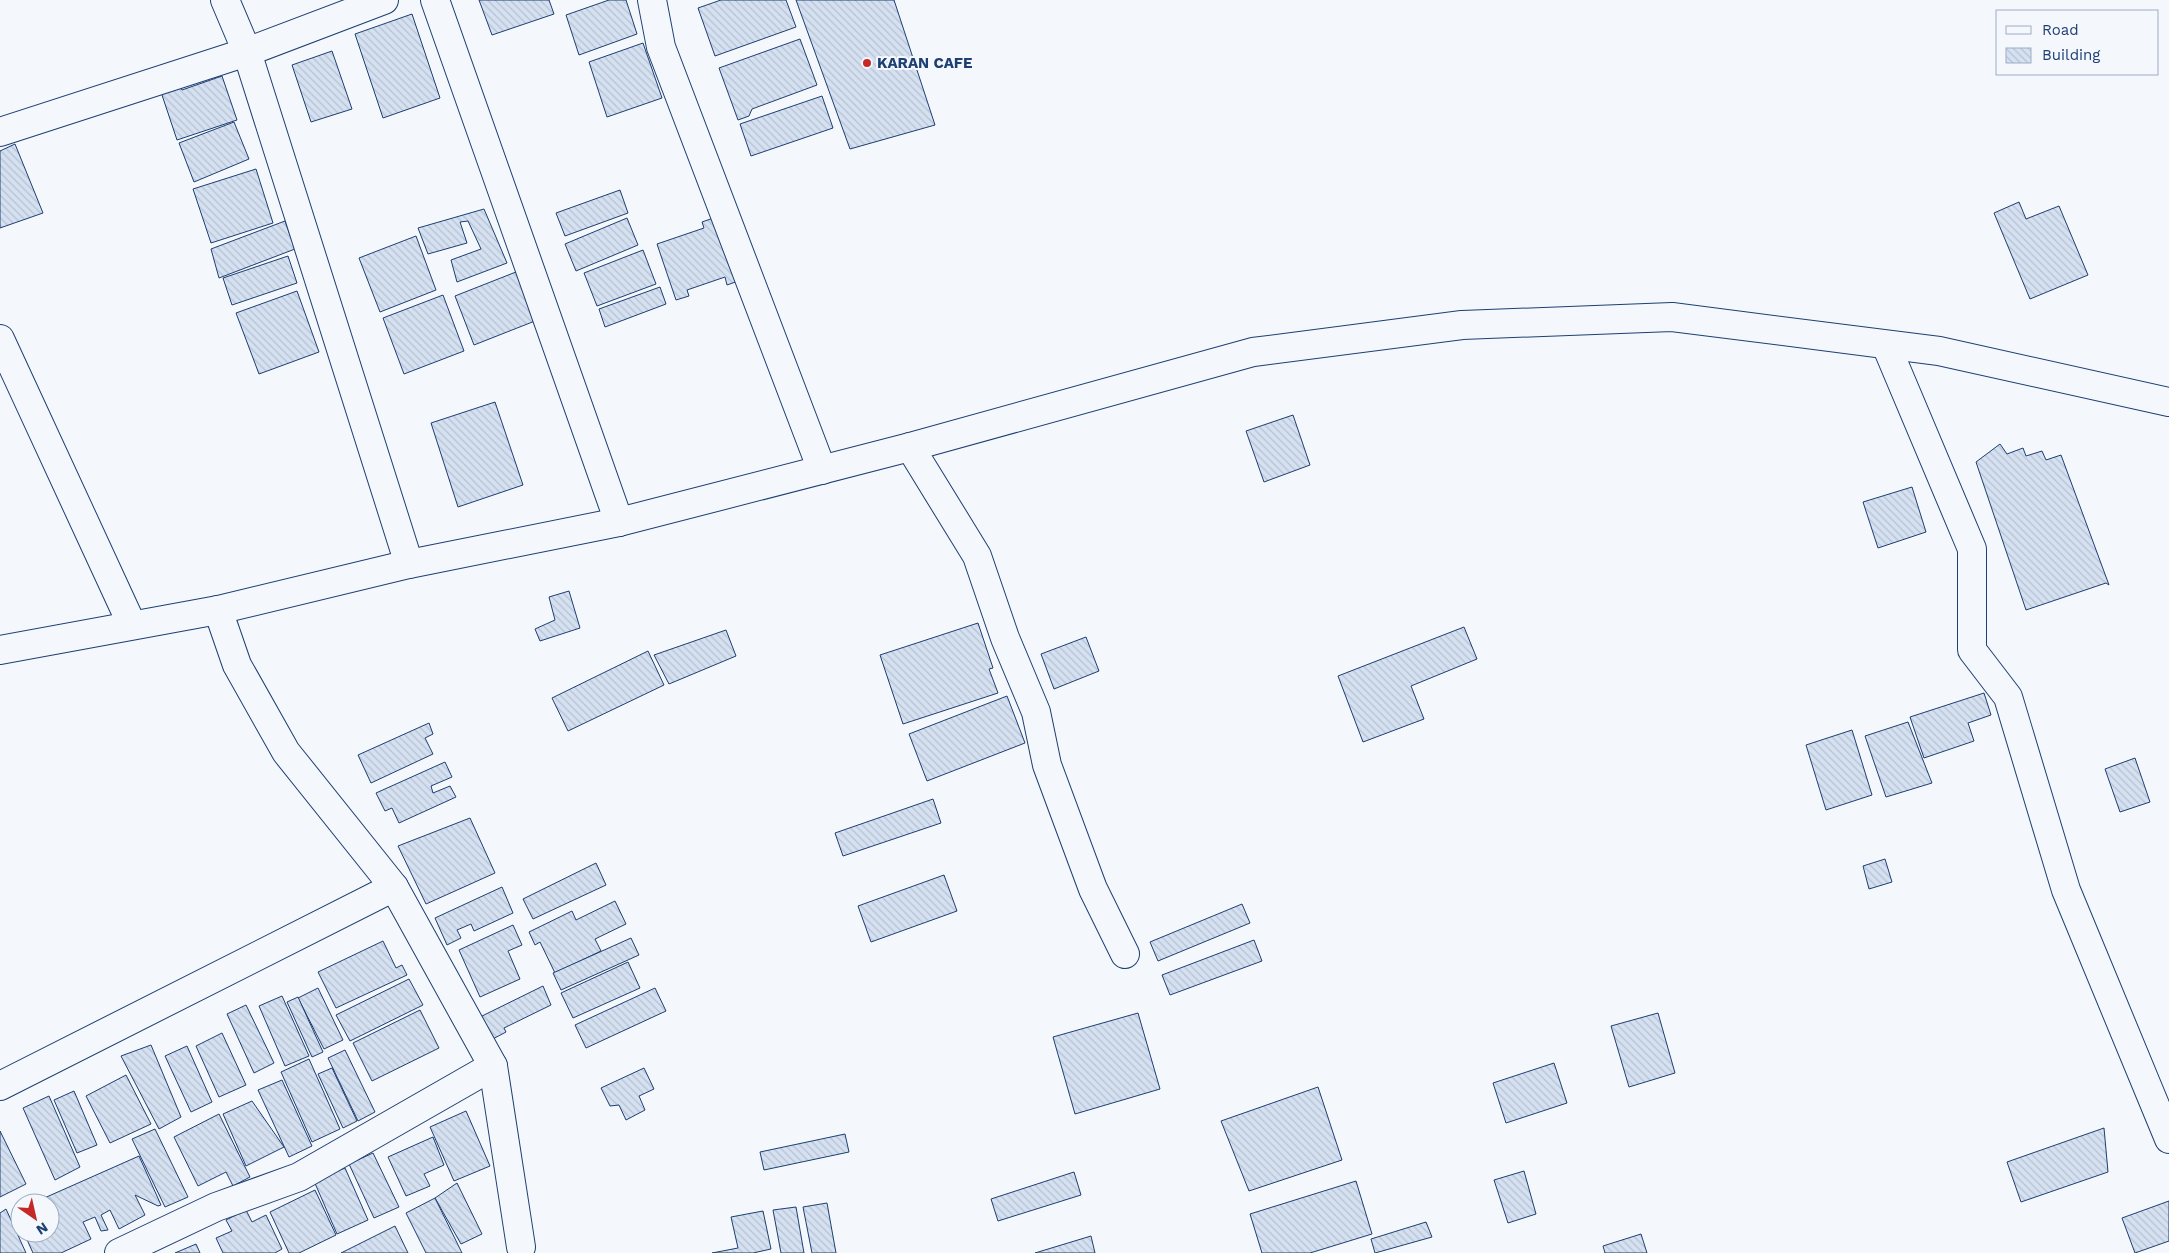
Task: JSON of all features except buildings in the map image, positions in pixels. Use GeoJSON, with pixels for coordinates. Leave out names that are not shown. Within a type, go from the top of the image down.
{"type":"FeatureCollection","features":[{"type":"Feature","properties":{"kind":"street"},"geometry":{"type":"LineString","coordinates":[[226,0],[247,52],[409,564]]}},
{"type":"Feature","properties":{"kind":"street"},"geometry":{"type":"LineString","coordinates":[[0,132],[247,52],[384,0]]}},
{"type":"Feature","properties":{"kind":"street"},"geometry":{"type":"LineString","coordinates":[[435,0],[619,522]]}},
{"type":"Feature","properties":{"kind":"street"},"geometry":{"type":"LineString","coordinates":[[652,0],[661,47],[822,470]]}},
{"type":"Feature","properties":{"kind":"street"},"geometry":{"type":"LineString","coordinates":[[0,650],[218,610],[409,564],[619,522],[910,447],[1253,352],[1462,325],[1672,317],[1939,351],[2169,402]]}},
{"type":"Feature","properties":{"kind":"street"},"geometry":{"type":"LineString","coordinates":[[0,339],[132,625]]}},
{"type":"Feature","properties":{"kind":"street"},"geometry":{"type":"LineString","coordinates":[[1886,345],[1972,549],[1972,650],[2008,697],[2066,890],[2169,1139]]}},
{"type":"Feature","properties":{"kind":"street"},"geometry":{"type":"LineString","coordinates":[[910,447],[977,556],[1004,638],[1036,712],[1048,765],[1093,889],[1125,954]]}},
{"type":"Feature","properties":{"kind":"street"},"geometry":{"type":"LineString","coordinates":[[218,610],[237,665],[286,752],[394,887],[492,1066],[521,1251]]}},
{"type":"Feature","properties":{"kind":"street"},"geometry":{"type":"LineString","coordinates":[[0,1086],[394,887]]}},
{"type":"Feature","properties":{"kind":"street"},"geometry":{"type":"LineString","coordinates":[[119,1253],[216,1207],[299,1177],[492,1066]]}},
{"type":"Feature","properties":{"kind":"place","name":"KARAN CAFE"},"geometry":{"type":"Point","coordinates":[867,63]}}]}
